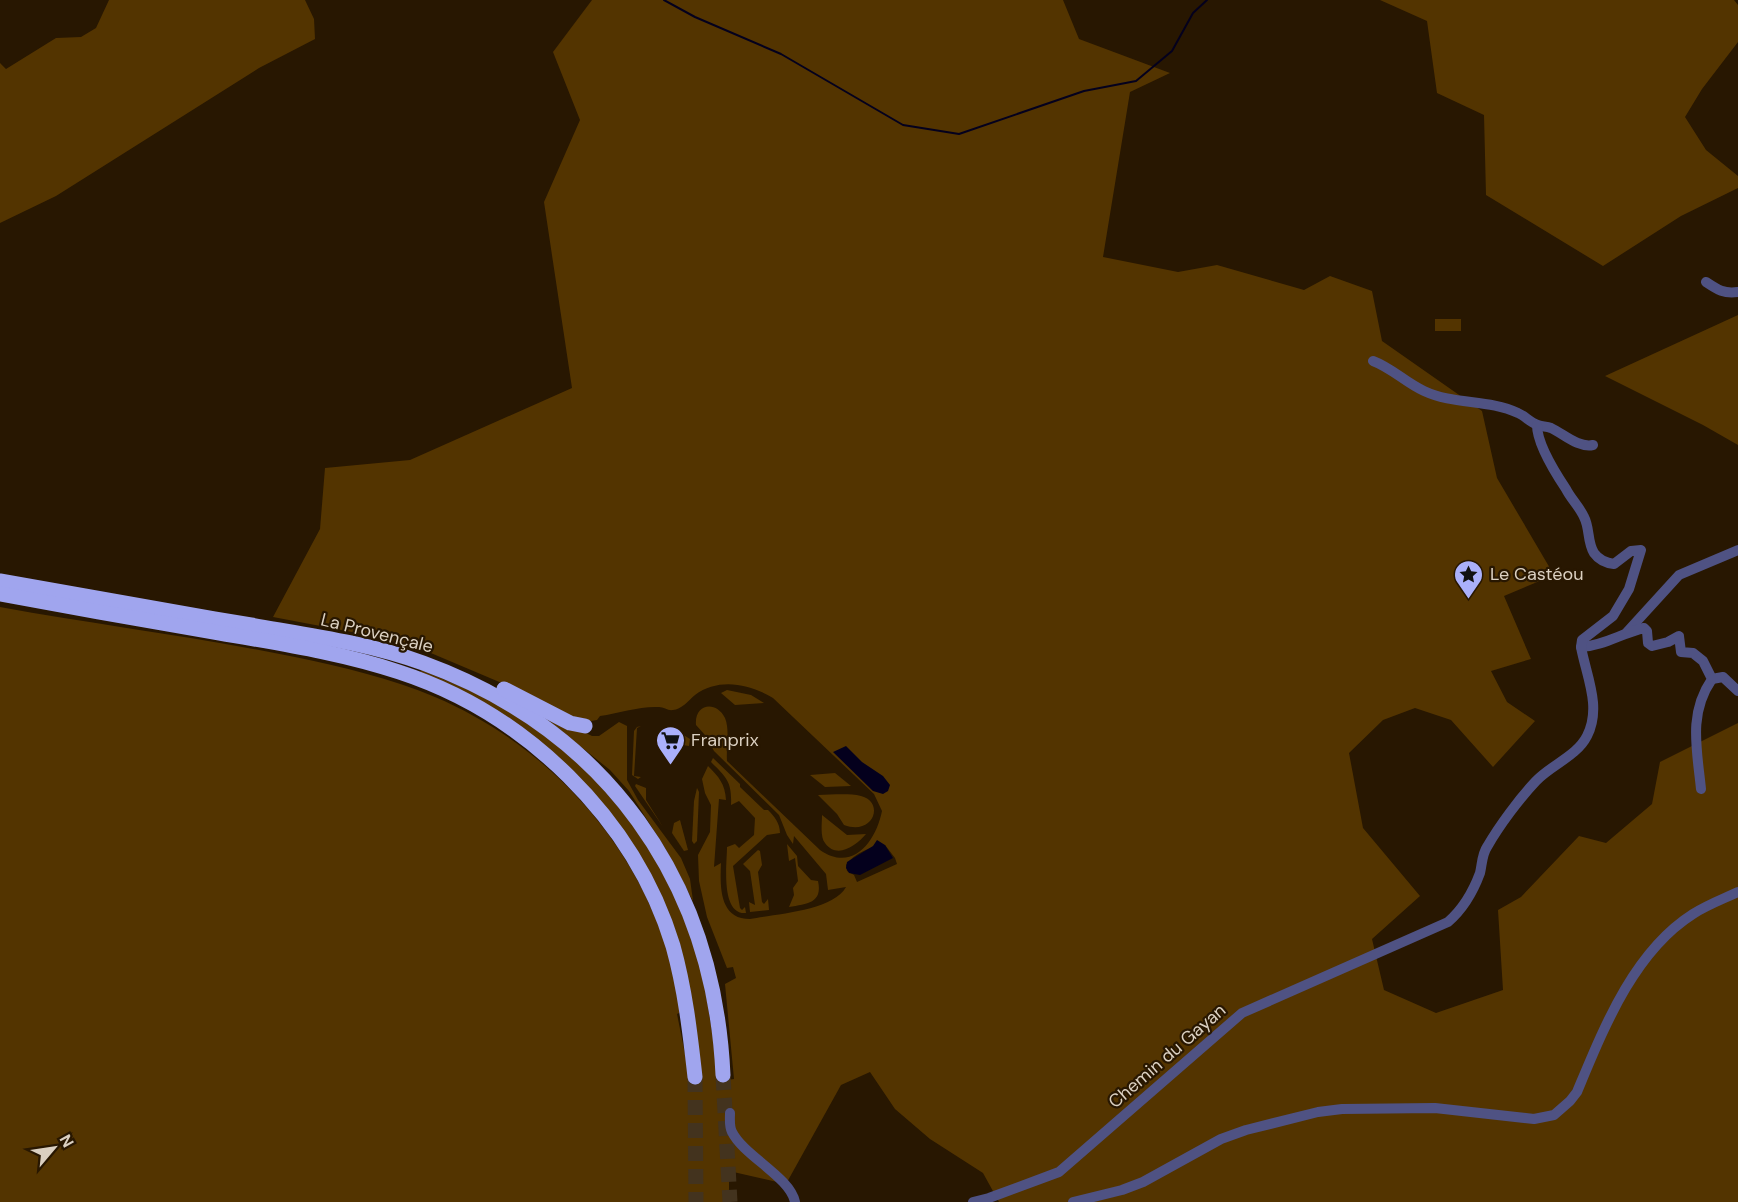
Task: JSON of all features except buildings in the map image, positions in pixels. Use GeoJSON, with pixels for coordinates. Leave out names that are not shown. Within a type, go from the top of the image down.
{"type":"FeatureCollection","features":[{"type":"Feature","properties":{"kind":"highway","name":"La Provençale"},"geometry":{"type":"LineString","coordinates":[[0,581],[296,633],[391,653],[450,673],[519,709],[562,740],[609,784],[649,836],[681,892],[706,962],[717,1014],[723,1075]]}},
{"type":"Feature","properties":{"kind":"highway","name":"La Provençale"},"geometry":{"type":"LineString","coordinates":[[0,594],[294,646],[363,662],[430,683],[504,722],[531,742],[580,788],[619,836],[649,887],[663,919],[681,978],[688,1011],[695,1077]]}},
{"type":"Feature","properties":{"kind":"highway"},"geometry":{"type":"LineString","coordinates":[[391,653],[424,657],[452,666],[507,690],[570,723],[585,726]]}},
{"type":"Feature","properties":{"kind":"highway"},"geometry":{"type":"LineString","coordinates":[[699,908],[718,983],[717,1014]]}},
{"type":"Feature","properties":{"kind":"street"},"geometry":{"type":"LineString","coordinates":[[1706,282],[1719,291],[1738,292]]}},
{"type":"Feature","properties":{"kind":"street"},"geometry":{"type":"LineString","coordinates":[[1373,361],[1387,366],[1404,380],[1425,392],[1450,399],[1496,405],[1516,412],[1537,425],[1548,426],[1581,444],[1593,445]]}},
{"type":"Feature","properties":{"kind":"street"},"geometry":{"type":"LineString","coordinates":[[1537,425],[1537,433],[1543,449],[1586,520],[1595,554],[1606,563],[1614,564],[1630,551],[1641,550],[1629,589],[1613,616],[1582,640],[1581,647],[1594,646],[1627,632],[1644,628],[1647,631],[1648,643],[1652,645],[1668,642],[1679,636],[1681,652],[1693,653],[1703,661],[1712,679]]}},
{"type":"Feature","properties":{"kind":"street"},"geometry":{"type":"LineString","coordinates":[[1627,632],[1679,574],[1738,550]]}},
{"type":"Feature","properties":{"kind":"street","name":"Chemin du Gayan"},"geometry":{"type":"LineString","coordinates":[[973,1202],[1059,1172],[1242,1013],[1448,922],[1456,915],[1470,896],[1480,872],[1485,849],[1537,780],[1578,747],[1587,736],[1593,714],[1593,702],[1581,647]]}},
{"type":"Feature","properties":{"kind":"street"},"geometry":{"type":"LineString","coordinates":[[1712,679],[1722,677],[1738,691]]}},
{"type":"Feature","properties":{"kind":"street"},"geometry":{"type":"LineString","coordinates":[[1701,789],[1695,717],[1712,679]]}},
{"type":"Feature","properties":{"kind":"street"},"geometry":{"type":"LineString","coordinates":[[1073,1202],[1122,1190],[1143,1182],[1221,1139],[1246,1130],[1318,1112],[1342,1109],[1436,1108],[1534,1119],[1554,1114],[1563,1108],[1577,1092],[1603,1030],[1620,997],[1647,958],[1674,928],[1691,915],[1738,892]]}},
{"type":"Feature","properties":{"kind":"street"},"geometry":{"type":"LineString","coordinates":[[729,1113],[732,1132],[789,1189],[795,1202]]}},
{"type":"Feature","properties":{"kind":"shaded area"},"geometry":{"type":"Polygon","coordinates":[[[109,0],[305,0],[314,19],[315,39],[259,68],[56,196],[0,223],[0,63],[6,69],[56,38],[81,37],[96,28],[109,0]]]}},
{"type":"Feature","properties":{"kind":"shaded area"},"geometry":{"type":"Polygon","coordinates":[[[592,0],[1063,0],[1079,39],[1170,73],[1130,92],[1103,257],[1178,272],[1217,265],[1304,290],[1330,276],[1372,291],[1382,341],[1482,411],[1497,478],[1554,575],[1504,596],[1531,659],[1491,671],[1507,702],[1535,721],[1493,767],[1451,720],[1415,708],[1383,720],[1349,753],[1363,828],[1420,896],[1372,939],[1384,990],[1436,1013],[1503,990],[1498,910],[1521,897],[1579,836],[1606,843],[1652,804],[1660,762],[1738,723],[1738,1202],[999,1202],[983,1173],[930,1139],[895,1109],[870,1072],[841,1085],[786,1184],[729,1171],[729,1202],[0,1202],[0,607],[258,650],[366,674],[435,697],[474,716],[511,740],[546,766],[605,830],[629,866],[650,905],[673,970],[681,1012],[677,1014],[691,1084],[701,1083],[696,1026],[682,960],[594,795],[420,672],[421,670],[489,698],[543,733],[588,771],[636,828],[670,883],[701,964],[720,1081],[734,1079],[725,984],[736,978],[733,967],[727,968],[707,917],[699,881],[698,855],[710,832],[711,805],[702,779],[708,766],[721,781],[726,800],[719,799],[714,867],[721,863],[722,891],[727,907],[732,913],[740,918],[750,919],[802,910],[829,901],[846,887],[828,890],[826,874],[794,836],[793,844],[779,815],[714,751],[696,725],[698,713],[706,707],[721,712],[727,728],[727,761],[820,850],[843,858],[853,856],[868,843],[874,833],[882,811],[874,794],[773,698],[754,689],[724,684],[704,689],[676,710],[659,707],[644,708],[600,716],[597,720],[580,723],[516,689],[419,648],[373,636],[273,617],[320,529],[325,468],[410,460],[572,388],[544,202],[580,120],[553,52],[592,0]],[[885,845],[875,847],[854,857],[846,865],[847,871],[854,875],[857,882],[897,864],[885,845]]]}},
{"type":"Feature","properties":{"kind":"shaded area"},"geometry":{"type":"Polygon","coordinates":[[[1380,0],[1734,0],[1738,5],[1738,42],[1702,89],[1685,117],[1706,150],[1738,176],[1738,188],[1681,216],[1603,266],[1486,195],[1484,115],[1437,93],[1427,21],[1380,0]]]}},
{"type":"Feature","properties":{"kind":"shaded area"},"geometry":{"type":"Polygon","coordinates":[[[1738,315],[1738,445],[1605,376],[1738,315]]]}},
{"type":"Feature","properties":{"kind":"shaded area"},"geometry":{"type":"Polygon","coordinates":[[[1435,319],[1461,319],[1461,331],[1435,331],[1435,319]]]}},
{"type":"Feature","properties":{"kind":"shaded area"},"geometry":{"type":"Polygon","coordinates":[[[727,690],[751,695],[764,703],[735,705],[721,693],[727,690]]]}},
{"type":"Feature","properties":{"kind":"shaded area"},"geometry":{"type":"Polygon","coordinates":[[[535,707],[592,736],[599,736],[619,722],[627,726],[627,780],[638,800],[681,858],[690,879],[693,901],[665,848],[629,791],[610,770],[534,709],[535,707]]]}},
{"type":"Feature","properties":{"kind":"shaded area"},"geometry":{"type":"Polygon","coordinates":[[[641,726],[637,728],[634,776],[641,777],[638,779],[632,775],[634,731],[637,727],[641,726]]]}},
{"type":"Feature","properties":{"kind":"shaded area"},"geometry":{"type":"Polygon","coordinates":[[[674,729],[690,739],[689,746],[676,744],[676,739],[669,739],[674,729]]]}},
{"type":"Feature","properties":{"kind":"shaded area"},"geometry":{"type":"Polygon","coordinates":[[[713,758],[764,810],[770,812],[780,829],[780,833],[767,835],[733,866],[740,908],[742,910],[745,907],[746,913],[732,906],[729,897],[726,875],[727,847],[735,844],[739,848],[754,835],[755,818],[739,801],[731,805],[731,791],[725,777],[711,762],[713,758]]]}},
{"type":"Feature","properties":{"kind":"shaded area"},"geometry":{"type":"Polygon","coordinates":[[[835,773],[851,786],[825,787],[810,775],[835,773]]]}},
{"type":"Feature","properties":{"kind":"shaded area"},"geometry":{"type":"Polygon","coordinates":[[[636,784],[646,788],[646,800],[663,827],[635,786],[636,784]]]}},
{"type":"Feature","properties":{"kind":"shaded area"},"geometry":{"type":"Polygon","coordinates":[[[697,788],[699,792],[697,841],[694,844],[692,841],[694,801],[697,788]]]}},
{"type":"Feature","properties":{"kind":"shaded area"},"geometry":{"type":"Polygon","coordinates":[[[818,795],[861,796],[873,805],[873,817],[863,826],[844,825],[837,814],[818,795]]]}},
{"type":"Feature","properties":{"kind":"shaded area"},"geometry":{"type":"Polygon","coordinates":[[[822,815],[847,835],[866,834],[847,849],[841,851],[830,848],[822,837],[822,815]]]}},
{"type":"Feature","properties":{"kind":"shaded area"},"geometry":{"type":"Polygon","coordinates":[[[680,820],[688,850],[684,851],[672,833],[674,823],[680,820]]]}},
{"type":"Feature","properties":{"kind":"shaded area"},"geometry":{"type":"Polygon","coordinates":[[[787,844],[797,856],[798,866],[811,880],[818,881],[819,888],[816,898],[812,901],[789,907],[794,895],[793,888],[798,881],[795,858],[789,861],[787,844]]]}},
{"type":"Feature","properties":{"kind":"shaded area"},"geometry":{"type":"Polygon","coordinates":[[[758,850],[762,865],[758,872],[762,902],[764,904],[768,899],[769,910],[750,912],[749,902],[755,905],[750,871],[743,864],[758,850]]]}},
{"type":"Feature","properties":{"kind":"water"},"geometry":{"type":"Polygon","coordinates":[[[846,746],[862,762],[883,776],[890,785],[888,791],[883,794],[873,791],[833,752],[846,746]]]}},
{"type":"Feature","properties":{"kind":"water"},"geometry":{"type":"Polygon","coordinates":[[[877,840],[885,845],[893,858],[860,875],[849,873],[846,868],[847,862],[873,846],[877,840]]]}},
{"type":"Feature","properties":{"kind":"waterway"},"geometry":{"type":"LineString","coordinates":[[664,0],[695,17],[781,54],[903,125],[959,134],[1084,91],[1136,81],[1172,51],[1193,13],[1207,0]]}},
{"type":"Feature","properties":{"kind":"tunnel"},"geometry":{"type":"LineString","coordinates":[[723,1075],[730,1202]]}},
{"type":"Feature","properties":{"kind":"tunnel"},"geometry":{"type":"LineString","coordinates":[[695,1077],[696,1202]]}},
{"type":"Feature","properties":{"kind":"place","name":"Le Castéou"},"geometry":{"type":"Point","coordinates":[1469,600]}},
{"type":"Feature","properties":{"kind":"place","name":"Franprix"},"geometry":{"type":"Point","coordinates":[670,766]}}]}
